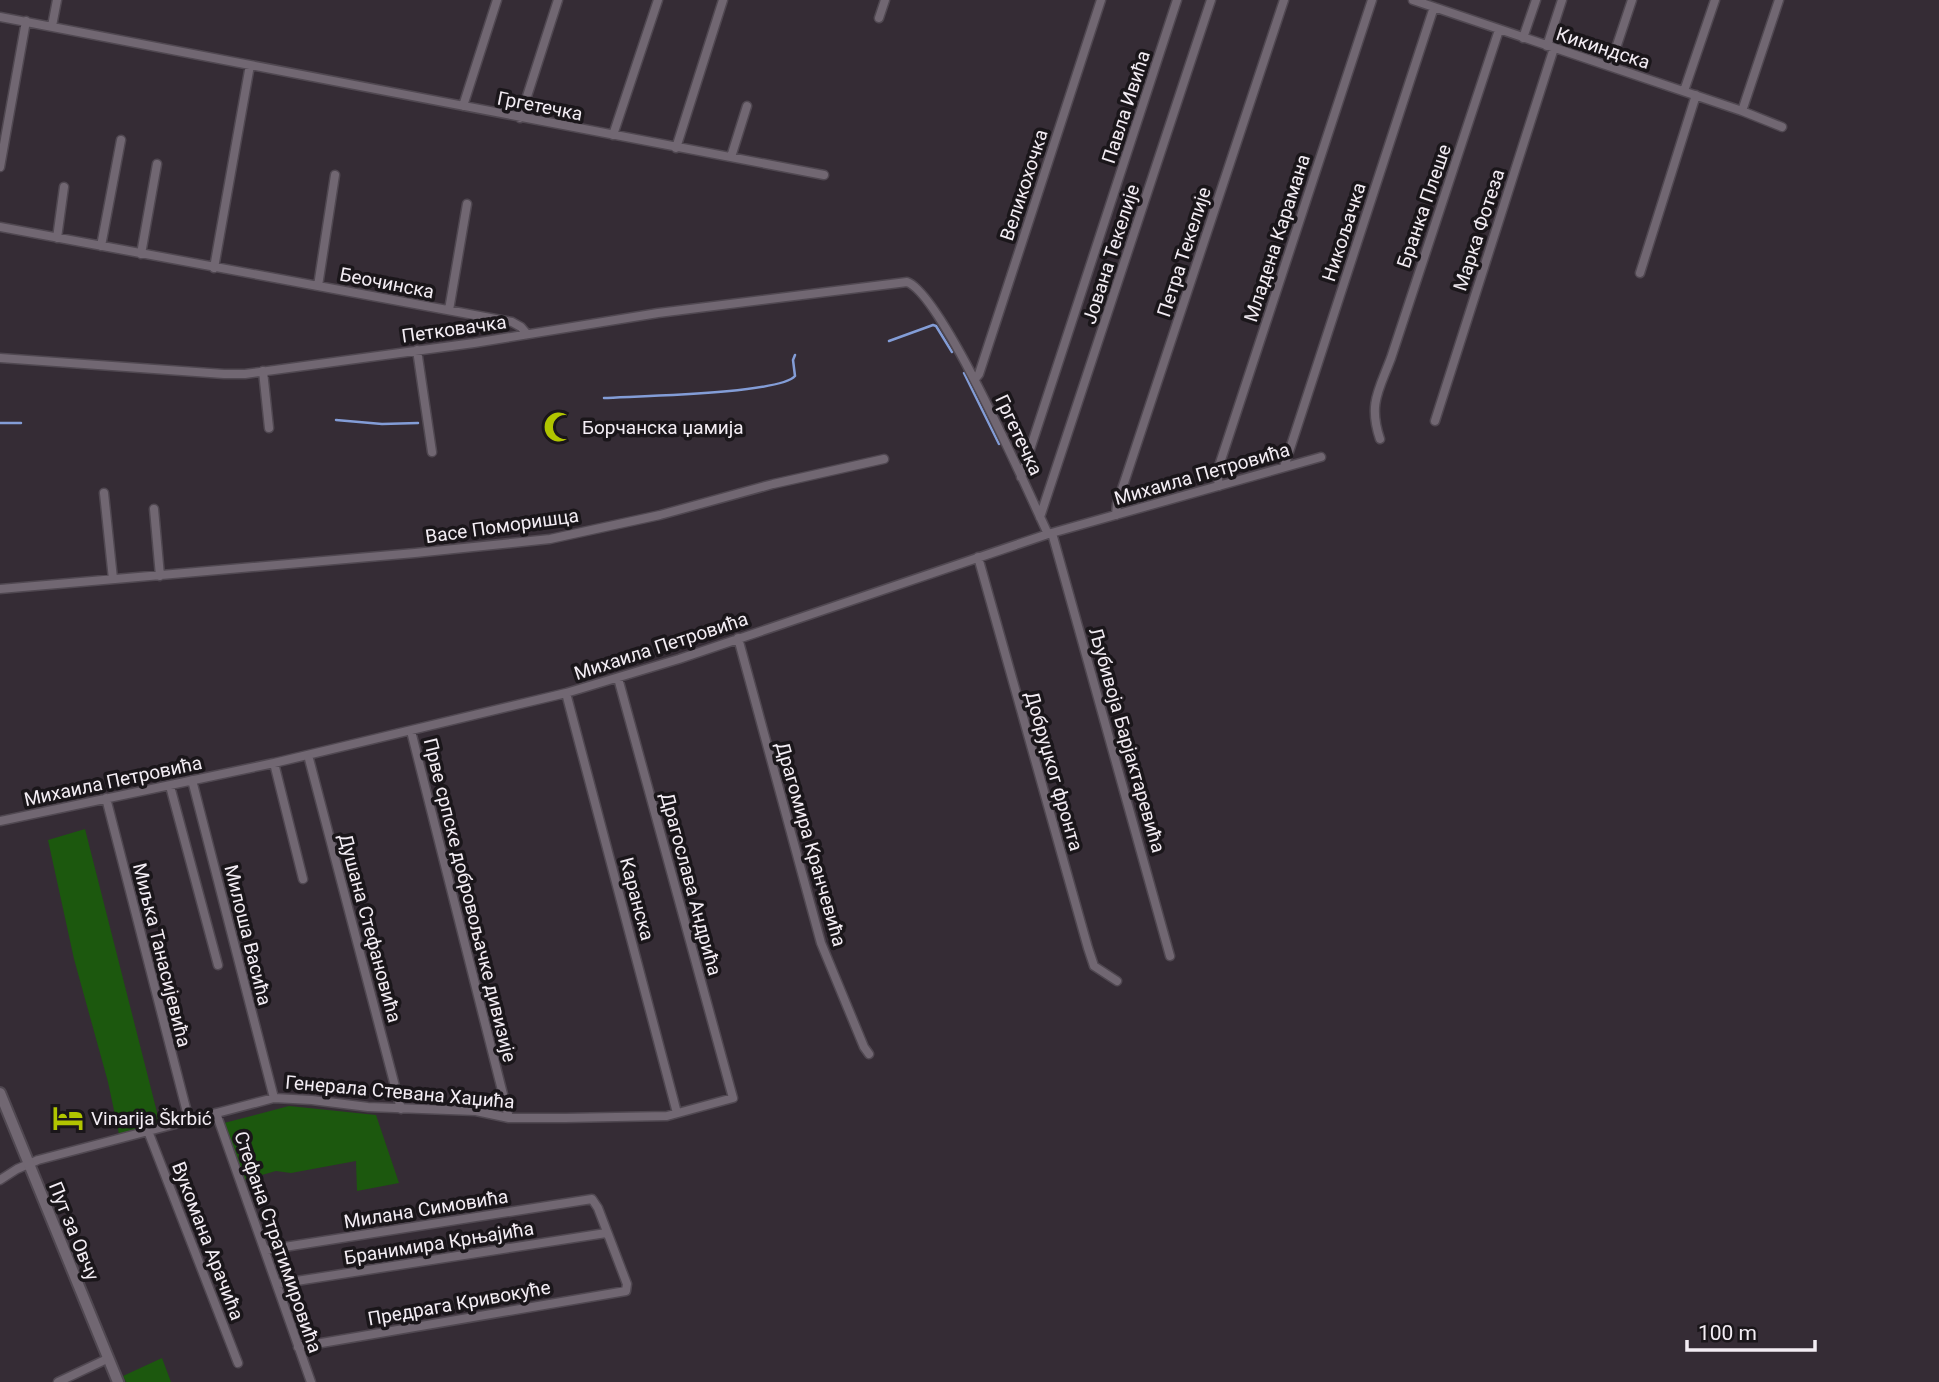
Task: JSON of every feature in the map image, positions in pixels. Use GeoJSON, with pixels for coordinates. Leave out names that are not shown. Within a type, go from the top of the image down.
{"type":"FeatureCollection","features":[{"type":"Feature","properties":{"kind":"street"},"geometry":{"type":"LineString","coordinates":[[52,26],[57,0]]}},
{"type":"Feature","properties":{"kind":"street"},"geometry":{"type":"LineString","coordinates":[[463,106],[497,0]]}},
{"type":"Feature","properties":{"kind":"street"},"geometry":{"type":"LineString","coordinates":[[520,118],[558,0]]}},
{"type":"Feature","properties":{"kind":"street"},"geometry":{"type":"LineString","coordinates":[[613,135],[658,0]]}},
{"type":"Feature","properties":{"kind":"street"},"geometry":{"type":"LineString","coordinates":[[676,148],[723,0]]}},
{"type":"Feature","properties":{"kind":"street"},"geometry":{"type":"LineString","coordinates":[[879,18],[885,0]]}},
{"type":"Feature","properties":{"kind":"street","name":"Великохочка"},"geometry":{"type":"LineString","coordinates":[[975,379],[1101,0]]}},
{"type":"Feature","properties":{"kind":"street","name":"Павла Ивића"},"geometry":{"type":"LineString","coordinates":[[1103,223],[1143,111],[1178,0]]}},
{"type":"Feature","properties":{"kind":"street","name":"Јована Текелије"},"geometry":{"type":"LineString","coordinates":[[1040,517],[1211,0]]}},
{"type":"Feature","properties":{"kind":"street","name":"Петра Текелије"},"geometry":{"type":"LineString","coordinates":[[1116,515],[1284,0]]}},
{"type":"Feature","properties":{"kind":"street","name":"Младена Карамана"},"geometry":{"type":"LineString","coordinates":[[1219,486],[1217,472],[1372,0]]}},
{"type":"Feature","properties":{"kind":"street","name":"Кикиндска"},"geometry":{"type":"LineString","coordinates":[[1413,0],[1696,95],[1782,127]]}},
{"type":"Feature","properties":{"kind":"street"},"geometry":{"type":"LineString","coordinates":[[1523,38],[1536,0]]}},
{"type":"Feature","properties":{"kind":"street","name":"Марка Фотеза"},"geometry":{"type":"LineString","coordinates":[[1435,421],[1562,0]]}},
{"type":"Feature","properties":{"kind":"street"},"geometry":{"type":"LineString","coordinates":[[1609,66],[1632,0]]}},
{"type":"Feature","properties":{"kind":"street"},"geometry":{"type":"LineString","coordinates":[[1684,91],[1715,0]]}},
{"type":"Feature","properties":{"kind":"street"},"geometry":{"type":"LineString","coordinates":[[1742,111],[1779,0]]}},
{"type":"Feature","properties":{"kind":"street","name":"Никољачка"},"geometry":{"type":"LineString","coordinates":[[1284,467],[1434,7]]}},
{"type":"Feature","properties":{"kind":"street","name":"Гргетечка"},"geometry":{"type":"LineString","coordinates":[[0,17],[824,175]]}},
{"type":"Feature","properties":{"kind":"street"},"geometry":{"type":"LineString","coordinates":[[0,167],[26,21]]}},
{"type":"Feature","properties":{"kind":"street","name":"Бранка Плеше"},"geometry":{"type":"LineString","coordinates":[[1380,439],[1373,413],[1374,403],[1499,30]]}},
{"type":"Feature","properties":{"kind":"street"},"geometry":{"type":"LineString","coordinates":[[214,268],[250,65]]}},
{"type":"Feature","properties":{"kind":"street"},"geometry":{"type":"LineString","coordinates":[[1640,274],[1696,95]]}},
{"type":"Feature","properties":{"kind":"street"},"geometry":{"type":"LineString","coordinates":[[731,157],[747,106]]}},
{"type":"Feature","properties":{"kind":"street"},"geometry":{"type":"LineString","coordinates":[[101,246],[121,140]]}},
{"type":"Feature","properties":{"kind":"street"},"geometry":{"type":"LineString","coordinates":[[141,254],[157,164]]}},
{"type":"Feature","properties":{"kind":"street","name":"Беочинска"},"geometry":{"type":"LineString","coordinates":[[318,286],[335,175]]}},
{"type":"Feature","properties":{"kind":"street"},"geometry":{"type":"LineString","coordinates":[[57,238],[64,187]]}},
{"type":"Feature","properties":{"kind":"street","name":"Беочинска"},"geometry":{"type":"LineString","coordinates":[[449,310],[467,204]]}},
{"type":"Feature","properties":{"kind":"street","name":"Јована Текелије"},"geometry":{"type":"LineString","coordinates":[[1021,477],[1103,223]]}},
{"type":"Feature","properties":{"kind":"street","name":"Беочинска"},"geometry":{"type":"LineString","coordinates":[[0,228],[512,322],[527,334]]}},
{"type":"Feature","properties":{"kind":"street","name":"Гргетечка"},"geometry":{"type":"LineString","coordinates":[[911,283],[928,301],[975,379],[1050,533]]}},
{"type":"Feature","properties":{"kind":"street","name":"Петковачка"},"geometry":{"type":"LineString","coordinates":[[0,358],[224,374],[263,371],[727,304],[911,283]]}},
{"type":"Feature","properties":{"kind":"street"},"geometry":{"type":"LineString","coordinates":[[417,350],[432,452]]}},
{"type":"Feature","properties":{"kind":"street"},"geometry":{"type":"LineString","coordinates":[[263,371],[269,428]]}},
{"type":"Feature","properties":{"kind":"street","name":"Михаила Петровића"},"geometry":{"type":"LineString","coordinates":[[0,821],[274,763],[566,693],[1050,533],[1321,457]]}},
{"type":"Feature","properties":{"kind":"street","name":"Васе Поморишца"},"geometry":{"type":"LineString","coordinates":[[0,589],[550,539],[660,515],[773,484],[884,459]]}},
{"type":"Feature","properties":{"kind":"street"},"geometry":{"type":"LineString","coordinates":[[104,493],[113,579]]}},
{"type":"Feature","properties":{"kind":"street"},"geometry":{"type":"LineString","coordinates":[[154,509],[160,576]]}},
{"type":"Feature","properties":{"kind":"street","name":"Љубивоја Барјактаревића"},"geometry":{"type":"LineString","coordinates":[[1050,533],[1170,956]]}},
{"type":"Feature","properties":{"kind":"street","name":"Добруџког фронта"},"geometry":{"type":"LineString","coordinates":[[978,557],[1091,957],[1094,966],[1117,981]]}},
{"type":"Feature","properties":{"kind":"street","name":"Драгомира Кранчевића"},"geometry":{"type":"LineString","coordinates":[[738,638],[821,943],[863,1047],[869,1054]]}},
{"type":"Feature","properties":{"kind":"street","name":"Драгослава Андрића"},"geometry":{"type":"LineString","coordinates":[[618,678],[733,1097]]}},
{"type":"Feature","properties":{"kind":"street","name":"Каранска"},"geometry":{"type":"LineString","coordinates":[[566,693],[677,1113]]}},
{"type":"Feature","properties":{"kind":"street","name":"Прве српске добровољачке дивизије"},"geometry":{"type":"LineString","coordinates":[[411,731],[509,1118]]}},
{"type":"Feature","properties":{"kind":"street","name":"Душана Стефановића"},"geometry":{"type":"LineString","coordinates":[[308,755],[401,1109]]}},
{"type":"Feature","properties":{"kind":"street"},"geometry":{"type":"LineString","coordinates":[[274,763],[303,879]]}},
{"type":"Feature","properties":{"kind":"street","name":"Милоша Васића"},"geometry":{"type":"LineString","coordinates":[[192,780],[274,1098]]}},
{"type":"Feature","properties":{"kind":"street"},"geometry":{"type":"LineString","coordinates":[[170,786],[218,965]]}},
{"type":"Feature","properties":{"kind":"street","name":"Миљка Танасијевића"},"geometry":{"type":"LineString","coordinates":[[106,799],[189,1120]]}},
{"type":"Feature","properties":{"kind":"street","name":"Пут за Овчу"},"geometry":{"type":"LineString","coordinates":[[0,1093],[118,1382]]}},
{"type":"Feature","properties":{"kind":"street","name":"Генерала Стевана Хаџића"},"geometry":{"type":"LineString","coordinates":[[0,1180],[28,1163],[274,1098],[401,1109],[476,1111],[509,1118],[658,1117],[733,1097]]}},
{"type":"Feature","properties":{"kind":"street","name":"Стефана Стратимировића"},"geometry":{"type":"LineString","coordinates":[[216,1113],[311,1382]]}},
{"type":"Feature","properties":{"kind":"street","name":"Вукомана Арачића"},"geometry":{"type":"LineString","coordinates":[[148,1131],[238,1363]]}},
{"type":"Feature","properties":{"kind":"street","name":"Милана Симовића"},"geometry":{"type":"LineString","coordinates":[[265,1250],[592,1199],[598,1208],[606,1233]]}},
{"type":"Feature","properties":{"kind":"street","name":"Бранимира Крњајића"},"geometry":{"type":"LineString","coordinates":[[277,1284],[606,1233]]}},
{"type":"Feature","properties":{"kind":"street","name":"Предрага Кривокуће"},"geometry":{"type":"LineString","coordinates":[[298,1347],[626,1291],[627,1284],[606,1233]]}},
{"type":"Feature","properties":{"kind":"street"},"geometry":{"type":"LineString","coordinates":[[58,1382],[107,1359]]}},
{"type":"Feature","properties":{"kind":"green space"},"geometry":{"type":"Polygon","coordinates":[[[85,829],[160,1124],[119,1134],[108,1082],[74,959],[48,840],[85,829]]]}},
{"type":"Feature","properties":{"kind":"green space"},"geometry":{"type":"Polygon","coordinates":[[[289,1106],[376,1115],[399,1183],[357,1191],[356,1161],[291,1173],[276,1171],[244,1180],[224,1123],[289,1106]]]}},
{"type":"Feature","properties":{"kind":"green space"},"geometry":{"type":"Polygon","coordinates":[[[162,1358],[171,1382],[126,1382],[123,1376],[162,1358]]]}},
{"type":"Feature","properties":{"kind":"waterway"},"geometry":{"type":"LineString","coordinates":[[889,341],[933,325],[952,352]]}},
{"type":"Feature","properties":{"kind":"waterway"},"geometry":{"type":"LineString","coordinates":[[604,398],[763,387],[795,376],[795,355]]}},
{"type":"Feature","properties":{"kind":"waterway"},"geometry":{"type":"LineString","coordinates":[[964,373],[999,444]]}},
{"type":"Feature","properties":{"kind":"waterway"},"geometry":{"type":"LineString","coordinates":[[336,420],[382,424],[418,423]]}},
{"type":"Feature","properties":{"kind":"waterway"},"geometry":{"type":"LineString","coordinates":[[0,423],[21,423]]}},
{"type":"Feature","properties":{"kind":"place","name":"Борчанска џамија"},"geometry":{"type":"Point","coordinates":[559,427]}},
{"type":"Feature","properties":{"kind":"place","name":"Vinarija Škrbić"},"geometry":{"type":"Point","coordinates":[68,1118]}}]}
